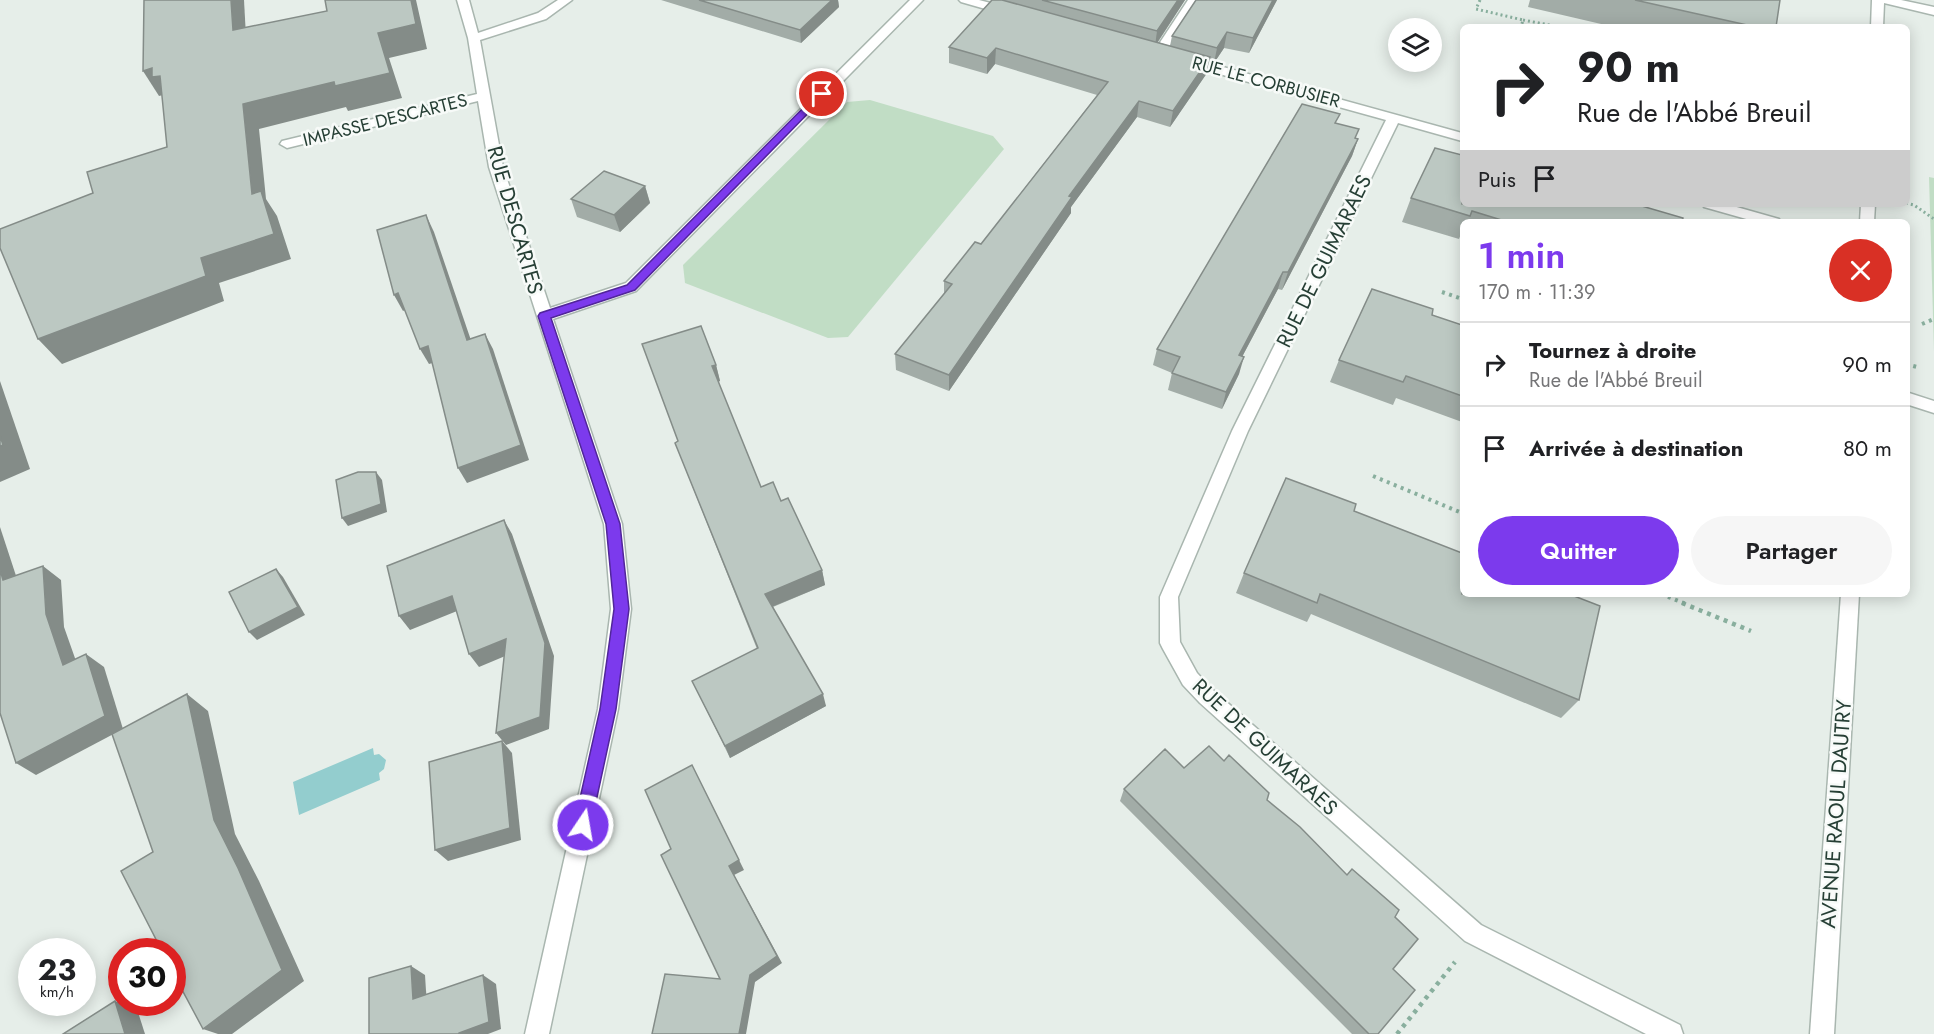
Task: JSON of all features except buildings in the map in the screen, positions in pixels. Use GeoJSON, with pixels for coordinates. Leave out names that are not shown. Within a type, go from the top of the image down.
{"type":"FeatureCollection","features":[{"type":"Feature","properties":{"kind":"street","name":"RUE DESCARTES"},"geometry":{"type":"LineString","coordinates":[[463,0],[474,38],[496,167],[613,524],[621,609],[608,709],[537,1034]]}},
{"type":"Feature","properties":{"kind":"street"},"geometry":{"type":"LineString","coordinates":[[474,38],[542,16],[566,0]]}},
{"type":"Feature","properties":{"kind":"street"},"geometry":{"type":"LineString","coordinates":[[544,316],[631,288],[917,0]]}},
{"type":"Feature","properties":{"kind":"street"},"geometry":{"type":"LineString","coordinates":[[965,0],[1022,16]]}},
{"type":"Feature","properties":{"kind":"street","name":"RUE LE CORBUSIER"},"geometry":{"type":"LineString","coordinates":[[1194,0],[1153,52],[1460,136]]}},
{"type":"Feature","properties":{"kind":"street"},"geometry":{"type":"LineString","coordinates":[[1877,24],[1878,0]]}},
{"type":"Feature","properties":{"kind":"street"},"geometry":{"type":"LineString","coordinates":[[1886,0],[1934,11]]}},
{"type":"Feature","properties":{"kind":"street","name":"IMPASSE DESCARTES"},"geometry":{"type":"LineString","coordinates":[[287,144],[483,96]]}},
{"type":"Feature","properties":{"kind":"street","name":"RUE DE GUIMARAES"},"geometry":{"type":"LineString","coordinates":[[1394,118],[1240,431],[1169,597],[1170,643],[1190,679],[1207,697],[1473,933],[1671,1034]]}},
{"type":"Feature","properties":{"kind":"street"},"geometry":{"type":"LineString","coordinates":[[1720,207],[1763,219]]}},
{"type":"Feature","properties":{"kind":"street"},"geometry":{"type":"LineString","coordinates":[[1910,399],[1934,407]]}},
{"type":"Feature","properties":{"kind":"street","name":"AVENUE RAOUL DAUTRY"},"geometry":{"type":"LineString","coordinates":[[1822,1034],[1850,597]]}},
{"type":"Feature","properties":{"kind":"path"},"geometry":{"type":"LineString","coordinates":[[1480,0],[1476,9],[1542,24]]}},
{"type":"Feature","properties":{"kind":"path"},"geometry":{"type":"LineString","coordinates":[[1910,204],[1934,219]]}},
{"type":"Feature","properties":{"kind":"path"},"geometry":{"type":"LineString","coordinates":[[1442,292],[1460,297]]}},
{"type":"Feature","properties":{"kind":"path"},"geometry":{"type":"LineString","coordinates":[[1922,324],[1934,320]]}},
{"type":"Feature","properties":{"kind":"path"},"geometry":{"type":"LineString","coordinates":[[1373,476],[1460,512]]}},
{"type":"Feature","properties":{"kind":"path"},"geometry":{"type":"LineString","coordinates":[[1668,597],[1751,631]]}},
{"type":"Feature","properties":{"kind":"path"},"geometry":{"type":"LineString","coordinates":[[1397,1034],[1442,982],[1473,933]]}},
{"type":"Feature","properties":{"kind":"green space"},"geometry":{"type":"Polygon","coordinates":[[[870,100],[993,136],[1004,149],[848,337],[828,338],[685,283],[683,265],[847,102],[870,100]]]}},
{"type":"Feature","properties":{"kind":"green space"},"geometry":{"type":"Polygon","coordinates":[[[1929,177],[1934,178],[1934,351],[1929,177]]]}},
{"type":"Feature","properties":{"kind":"water"},"geometry":{"type":"Polygon","coordinates":[[[373,748],[374,755],[379,754],[386,760],[384,769],[379,773],[380,780],[299,815],[293,782],[373,748]]]}},
{"type":"Feature","properties":{"kind":"route"},"geometry":{"type":"LineString","coordinates":[[583,825],[608,709],[621,609],[613,524],[544,316],[631,288],[822,94]]}}]}
